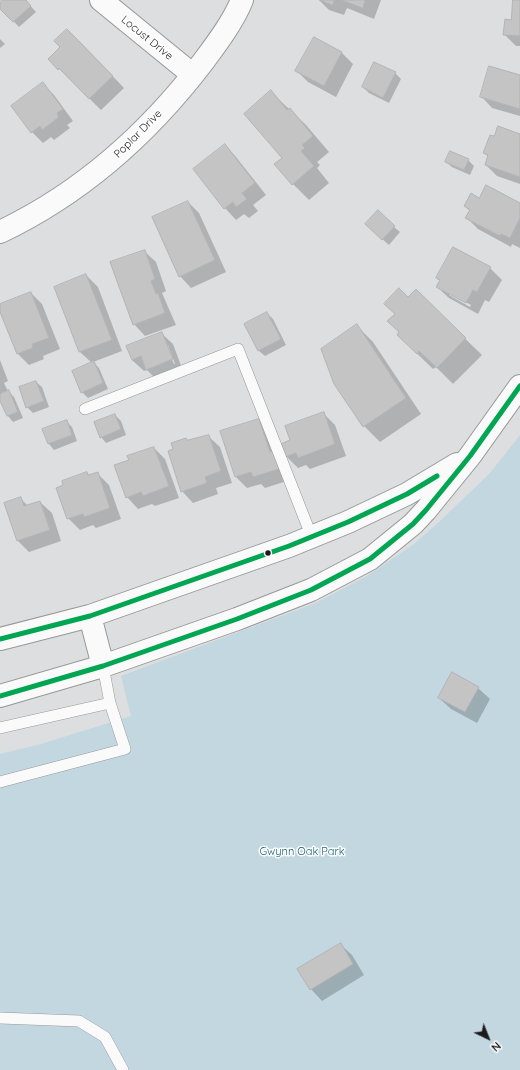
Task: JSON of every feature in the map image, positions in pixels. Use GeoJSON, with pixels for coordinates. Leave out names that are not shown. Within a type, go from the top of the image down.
{"type":"FeatureCollection","features":[{"type":"Feature","properties":{"kind":"main road","name":"Locust Drive"},"geometry":{"type":"LineString","coordinates":[[101,0],[192,75]]}},
{"type":"Feature","properties":{"kind":"main road","name":"Poplar Drive"},"geometry":{"type":"LineString","coordinates":[[0,232],[26,220],[68,194],[115,158],[159,115],[192,75],[216,44],[242,0]]}},
{"type":"Feature","properties":{"kind":"main road"},"geometry":{"type":"LineString","coordinates":[[0,696],[102,666],[238,619],[311,590],[370,559],[422,515],[470,456],[520,386]]}},
{"type":"Feature","properties":{"kind":"main road"},"geometry":{"type":"LineString","coordinates":[[0,639],[90,616],[289,546],[311,535],[348,522],[406,494],[470,456]]}},
{"type":"Feature","properties":{"kind":"main road"},"geometry":{"type":"LineString","coordinates":[[90,616],[102,666]]}},
{"type":"Feature","properties":{"kind":"lane"},"geometry":{"type":"LineString","coordinates":[[85,409],[238,349],[311,535]]}},
{"type":"Feature","properties":{"kind":"lane"},"geometry":{"type":"LineString","coordinates":[[0,782],[125,749],[110,703],[102,666]]}},
{"type":"Feature","properties":{"kind":"lane"},"geometry":{"type":"LineString","coordinates":[[0,728],[110,703]]}},
{"type":"Feature","properties":{"kind":"lane"},"geometry":{"type":"LineString","coordinates":[[0,1018],[79,1021],[105,1037],[123,1070]]}},
{"type":"Feature","properties":{"kind":"green space","name":"Gwynn Oak Park"},"geometry":{"type":"Polygon","coordinates":[[[520,435],[520,1070],[0,1070],[0,754],[41,744],[131,716],[121,676],[316,603],[367,576],[414,544],[439,522],[490,473],[520,435]]]}},
{"type":"Feature","properties":{"kind":"building"},"geometry":{"type":"Polygon","coordinates":[[[2,0],[26,0],[31,6],[13,22],[0,9],[0,2],[2,0]]]}},
{"type":"Feature","properties":{"kind":"building"},"geometry":{"type":"Polygon","coordinates":[[[320,0],[334,0],[333,5],[320,0]]]}},
{"type":"Feature","properties":{"kind":"building"},"geometry":{"type":"Polygon","coordinates":[[[342,0],[365,0],[363,8],[342,0]]]}},
{"type":"Feature","properties":{"kind":"building"},"geometry":{"type":"Polygon","coordinates":[[[513,0],[520,0],[520,36],[503,35],[505,19],[511,20],[513,0]]]}},
{"type":"Feature","properties":{"kind":"building"},"geometry":{"type":"Polygon","coordinates":[[[67,29],[113,76],[89,99],[59,68],[58,70],[48,59],[60,47],[54,41],[67,29]]]}},
{"type":"Feature","properties":{"kind":"building"},"geometry":{"type":"Polygon","coordinates":[[[314,37],[342,52],[324,86],[295,71],[314,37]]]}},
{"type":"Feature","properties":{"kind":"building"},"geometry":{"type":"Polygon","coordinates":[[[374,62],[396,72],[383,98],[362,87],[374,62]]]}},
{"type":"Feature","properties":{"kind":"building"},"geometry":{"type":"Polygon","coordinates":[[[489,66],[520,75],[520,109],[480,97],[489,66]]]}},
{"type":"Feature","properties":{"kind":"building"},"geometry":{"type":"Polygon","coordinates":[[[43,82],[63,109],[57,113],[59,117],[42,130],[40,126],[31,133],[11,106],[43,82]]]}},
{"type":"Feature","properties":{"kind":"building"},"geometry":{"type":"Polygon","coordinates":[[[271,90],[287,110],[290,108],[313,136],[302,145],[305,148],[301,151],[314,166],[292,185],[274,164],[282,158],[244,114],[271,90]]]}},
{"type":"Feature","properties":{"kind":"building"},"geometry":{"type":"Polygon","coordinates":[[[498,126],[520,134],[520,177],[485,165],[488,155],[483,153],[490,135],[494,136],[498,126]]]}},
{"type":"Feature","properties":{"kind":"building"},"geometry":{"type":"Polygon","coordinates":[[[225,144],[255,183],[242,193],[247,199],[236,207],[233,202],[224,209],[193,169],[225,144]]]}},
{"type":"Feature","properties":{"kind":"building"},"geometry":{"type":"Polygon","coordinates":[[[450,151],[469,159],[464,170],[445,162],[450,151]]]}},
{"type":"Feature","properties":{"kind":"building"},"geometry":{"type":"Polygon","coordinates":[[[486,185],[520,203],[520,218],[510,238],[501,234],[500,236],[465,218],[470,210],[464,206],[471,193],[479,198],[486,185]]]}},
{"type":"Feature","properties":{"kind":"building"},"geometry":{"type":"Polygon","coordinates":[[[188,201],[215,260],[179,277],[152,217],[188,201]]]}},
{"type":"Feature","properties":{"kind":"building"},"geometry":{"type":"Polygon","coordinates":[[[378,210],[395,226],[382,240],[365,224],[378,210]]]}},
{"type":"Feature","properties":{"kind":"building"},"geometry":{"type":"Polygon","coordinates":[[[453,247],[491,267],[477,292],[473,290],[466,303],[436,287],[440,280],[436,278],[453,247]]]}},
{"type":"Feature","properties":{"kind":"building"},"geometry":{"type":"Polygon","coordinates":[[[145,250],[155,279],[151,281],[156,294],[158,293],[165,313],[133,325],[110,262],[145,250]]]}},
{"type":"Feature","properties":{"kind":"building"},"geometry":{"type":"Polygon","coordinates":[[[86,274],[112,340],[79,352],[54,287],[86,274]]]}},
{"type":"Feature","properties":{"kind":"building"},"geometry":{"type":"Polygon","coordinates":[[[399,288],[408,297],[416,289],[466,338],[437,368],[419,351],[417,354],[397,335],[399,332],[387,321],[395,314],[384,304],[399,288]]]}},
{"type":"Feature","properties":{"kind":"building"},"geometry":{"type":"Polygon","coordinates":[[[31,292],[49,338],[32,344],[33,348],[17,354],[0,312],[0,304],[31,292]]]}},
{"type":"Feature","properties":{"kind":"building"},"geometry":{"type":"Polygon","coordinates":[[[267,312],[281,339],[258,351],[244,324],[267,312]]]}},
{"type":"Feature","properties":{"kind":"building"},"geometry":{"type":"Polygon","coordinates":[[[357,324],[406,398],[363,427],[334,384],[321,349],[357,324]]]}},
{"type":"Feature","properties":{"kind":"building"},"geometry":{"type":"Polygon","coordinates":[[[162,332],[173,359],[146,370],[141,356],[132,360],[126,346],[162,332]]]}},
{"type":"Feature","properties":{"kind":"building"},"geometry":{"type":"Polygon","coordinates":[[[94,361],[103,383],[81,393],[72,371],[94,361]]]}},
{"type":"Feature","properties":{"kind":"building"},"geometry":{"type":"Polygon","coordinates":[[[36,381],[44,401],[26,408],[19,387],[36,381]]]}},
{"type":"Feature","properties":{"kind":"building"},"geometry":{"type":"Polygon","coordinates":[[[9,390],[18,412],[7,416],[0,401],[0,394],[9,390]]]}},
{"type":"Feature","properties":{"kind":"building"},"geometry":{"type":"Polygon","coordinates":[[[324,412],[335,444],[298,458],[296,453],[285,457],[281,444],[290,440],[285,426],[324,412]]]}},
{"type":"Feature","properties":{"kind":"building"},"geometry":{"type":"Polygon","coordinates":[[[115,414],[121,429],[100,438],[94,422],[115,414]]]}},
{"type":"Feature","properties":{"kind":"building"},"geometry":{"type":"Polygon","coordinates":[[[259,419],[270,452],[273,451],[279,469],[253,477],[251,472],[235,477],[220,431],[259,419]]]}},
{"type":"Feature","properties":{"kind":"building"},"geometry":{"type":"Polygon","coordinates":[[[67,420],[72,435],[48,444],[42,429],[67,420]]]}},
{"type":"Feature","properties":{"kind":"building"},"geometry":{"type":"Polygon","coordinates":[[[209,435],[221,471],[205,477],[207,483],[181,492],[168,451],[173,449],[171,443],[186,438],[187,440],[209,435]]]}},
{"type":"Feature","properties":{"kind":"building"},"geometry":{"type":"Polygon","coordinates":[[[154,447],[169,486],[143,496],[141,492],[126,498],[114,465],[129,460],[127,456],[154,447]]]}},
{"type":"Feature","properties":{"kind":"building"},"geometry":{"type":"Polygon","coordinates":[[[87,472],[88,475],[98,472],[110,508],[84,517],[83,514],[67,519],[56,488],[63,485],[62,481],[87,472]]]}},
{"type":"Feature","properties":{"kind":"building"},"geometry":{"type":"Polygon","coordinates":[[[21,497],[24,506],[40,501],[50,530],[17,541],[4,503],[21,497]]]}},
{"type":"Feature","properties":{"kind":"building"},"geometry":{"type":"Polygon","coordinates":[[[452,672],[479,687],[465,712],[438,698],[452,672]]]}},
{"type":"Feature","properties":{"kind":"building"},"geometry":{"type":"Polygon","coordinates":[[[341,943],[353,964],[310,990],[297,969],[341,943]]]}},
{"type":"Feature","properties":{"kind":"transit line"},"geometry":{"type":"LineString","coordinates":[[0,696],[103,666],[237,619],[311,590],[370,559],[413,524],[426,510],[470,456],[520,386]]}},
{"type":"Feature","properties":{"kind":"transit line"},"geometry":{"type":"LineString","coordinates":[[0,639],[90,616],[289,546],[348,522],[407,494],[437,476]]}}]}
